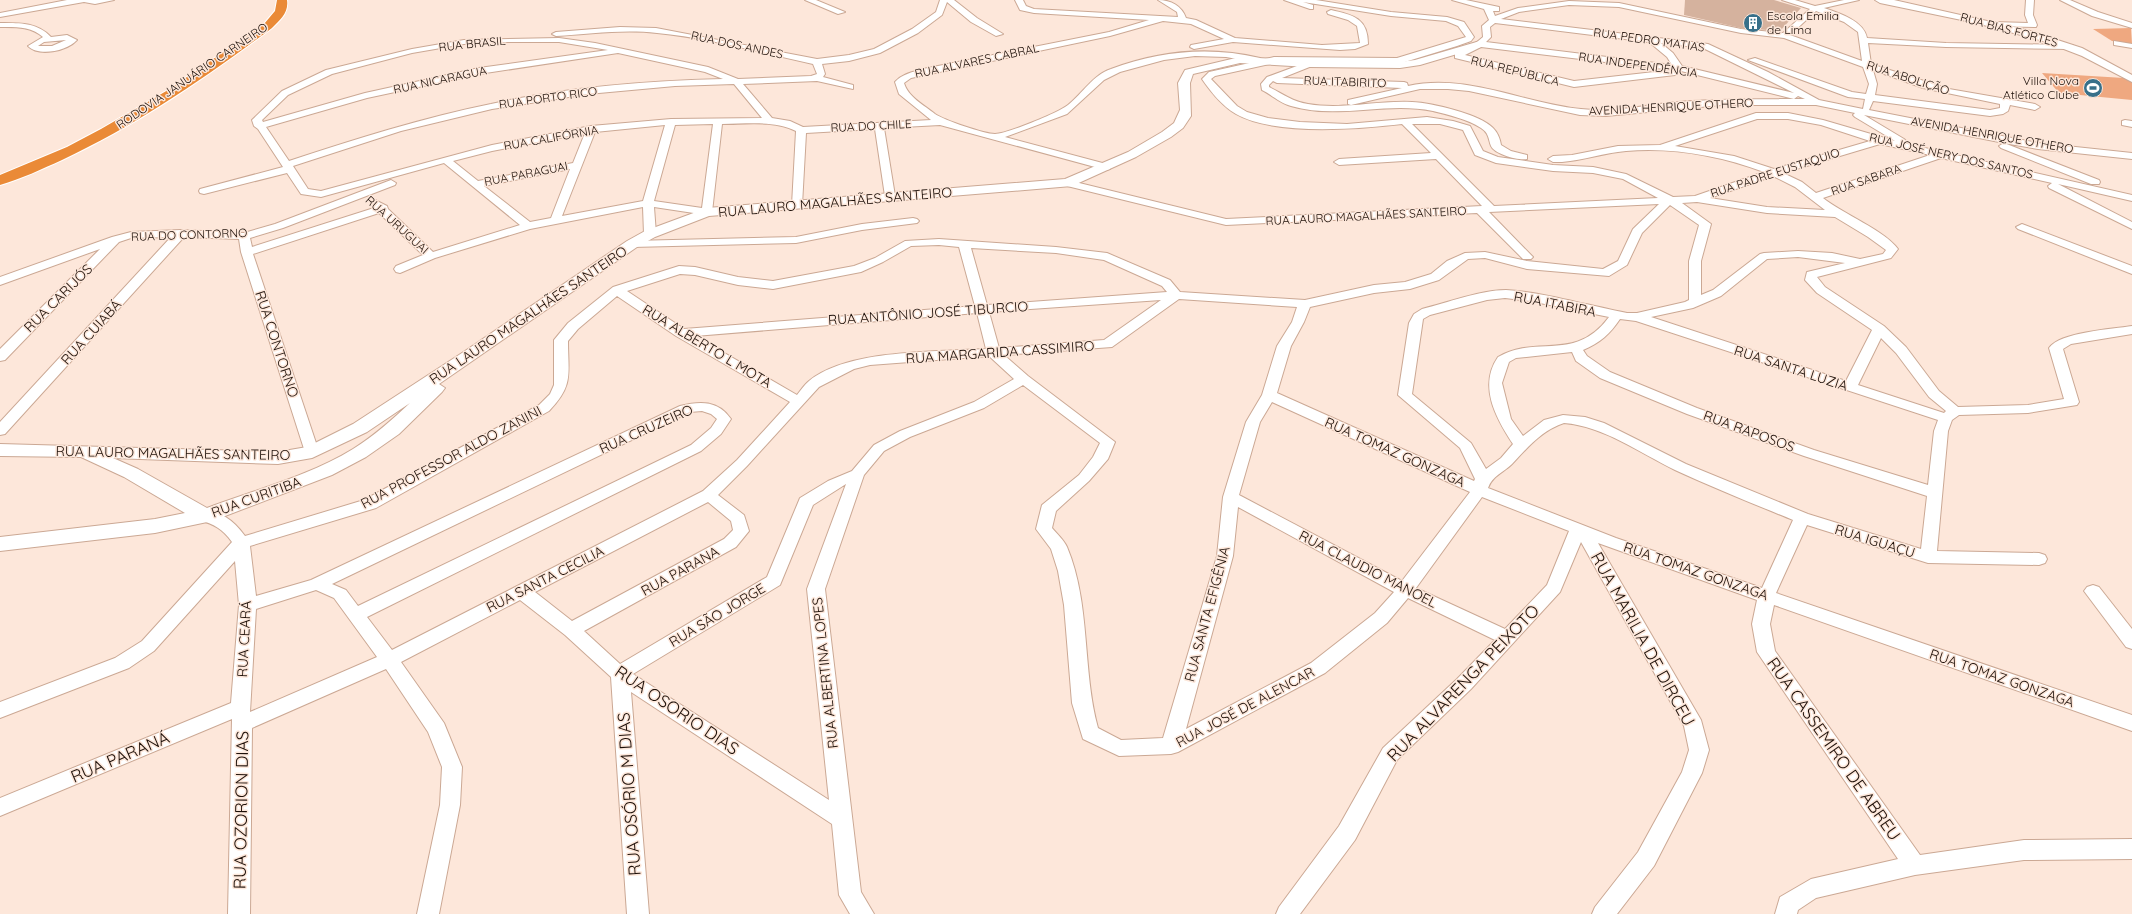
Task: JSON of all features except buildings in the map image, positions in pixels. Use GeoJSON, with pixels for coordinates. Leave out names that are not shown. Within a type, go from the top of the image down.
{"type":"FeatureCollection","features":[{"type":"Feature","properties":{"kind":"highway","name":"RODOVIA JANUÁRIO CARNEIRO"},"geometry":{"type":"LineString","coordinates":[[0,180],[26,171],[89,143],[156,104],[268,26],[280,14],[283,6],[282,0]]}},
{"type":"Feature","properties":{"kind":"highway","name":"RODOVIA JANUÁRIO CARNEIRO"},"geometry":{"type":"LineString","coordinates":[[0,175],[79,142],[147,103],[240,39],[268,15],[269,7]]}},
{"type":"Feature","properties":{"kind":"street"},"geometry":{"type":"LineString","coordinates":[[0,15],[82,0]]}},
{"type":"Feature","properties":{"kind":"street"},"geometry":{"type":"LineString","coordinates":[[87,0],[95,2],[110,0]]}},
{"type":"Feature","properties":{"kind":"street"},"geometry":{"type":"LineString","coordinates":[[809,0],[841,12]]}},
{"type":"Feature","properties":{"kind":"street","name":"RUA DOS ANDES"},"geometry":{"type":"LineString","coordinates":[[508,40],[585,30],[656,30],[683,34],[817,62],[849,58],[877,51],[915,31],[939,13],[944,0]]}},
{"type":"Feature","properties":{"kind":"street"},"geometry":{"type":"LineString","coordinates":[[949,0],[974,20],[1000,34]]}},
{"type":"Feature","properties":{"kind":"street","name":"RUA ALVARES CABRAL"},"geometry":{"type":"LineString","coordinates":[[1019,0],[1023,8],[1034,11],[1183,20],[1193,22],[1233,40]]}},
{"type":"Feature","properties":{"kind":"street"},"geometry":{"type":"LineString","coordinates":[[1162,0],[1180,11],[1183,20]]}},
{"type":"Feature","properties":{"kind":"street"},"geometry":{"type":"LineString","coordinates":[[995,137],[1064,112],[1078,101],[1093,84],[1108,73],[1174,55],[1194,47],[1233,40],[1333,48],[1357,47],[1364,44],[1364,29],[1361,23],[1349,17],[1288,0]]}},
{"type":"Feature","properties":{"kind":"street"},"geometry":{"type":"LineString","coordinates":[[1302,0],[1391,14],[1447,19],[1461,24],[1470,36],[1468,39],[1454,44],[1398,61],[1288,59],[1232,68],[1212,74],[1206,79],[1232,107],[1244,114],[1252,116],[1283,122],[1329,126],[1358,126],[1424,119],[1453,122],[1467,128],[1479,153],[1496,160],[1553,168],[1593,170],[1626,177],[1669,199],[1705,224],[1695,261],[1695,302]]}},
{"type":"Feature","properties":{"kind":"street"},"geometry":{"type":"LineString","coordinates":[[1456,0],[1512,13]]}},
{"type":"Feature","properties":{"kind":"street"},"geometry":{"type":"LineString","coordinates":[[1569,3],[1596,0]]}},
{"type":"Feature","properties":{"kind":"street"},"geometry":{"type":"LineString","coordinates":[[1786,0],[1815,8],[1857,27],[1862,31],[1867,65],[1872,84],[1870,98],[1865,113]]}},
{"type":"Feature","properties":{"kind":"street"},"geometry":{"type":"LineString","coordinates":[[1785,36],[1815,8],[1855,0]]}},
{"type":"Feature","properties":{"kind":"street","name":"RUA BIAS FORTES"},"geometry":{"type":"LineString","coordinates":[[1880,0],[1993,24],[2070,47],[2132,79]]}},
{"type":"Feature","properties":{"kind":"street"},"geometry":{"type":"LineString","coordinates":[[1993,24],[2033,25],[2029,14],[2030,0]]}},
{"type":"Feature","properties":{"kind":"street"},"geometry":{"type":"LineString","coordinates":[[2064,0],[2095,14],[2132,26]]}},
{"type":"Feature","properties":{"kind":"street","name":"RUA ABOLIÇÃO"},"geometry":{"type":"LineString","coordinates":[[1494,20],[1512,13],[1549,3],[1616,3],[1741,31],[1785,36],[1926,86],[2035,107]]}},
{"type":"Feature","properties":{"kind":"street"},"geometry":{"type":"LineString","coordinates":[[1480,44],[1487,38],[1486,26],[1494,20],[1487,6]]}},
{"type":"Feature","properties":{"kind":"street","name":"RUA ALVARES CABRAL"},"geometry":{"type":"LineString","coordinates":[[1106,167],[940,122],[902,92],[899,82],[908,76],[923,72],[1110,34],[1165,18]]}},
{"type":"Feature","properties":{"kind":"street","name":"RUA PEDRO MATIAS"},"geometry":{"type":"LineString","coordinates":[[1494,20],[1705,46],[1765,74],[1816,102]]}},
{"type":"Feature","properties":{"kind":"street"},"geometry":{"type":"LineString","coordinates":[[0,25],[32,27],[42,31],[49,39]]}},
{"type":"Feature","properties":{"kind":"street"},"geometry":{"type":"LineString","coordinates":[[1652,39],[1670,55],[1679,68]]}},
{"type":"Feature","properties":{"kind":"street","name":"RUA BRASIL"},"geometry":{"type":"LineString","coordinates":[[259,126],[257,120],[285,93],[330,72],[412,51],[464,42],[508,40],[559,40],[624,51],[708,70],[736,81],[769,121]]}},
{"type":"Feature","properties":{"kind":"street"},"geometry":{"type":"LineString","coordinates":[[1863,40],[1946,45],[2070,47]]}},
{"type":"Feature","properties":{"kind":"street"},"geometry":{"type":"LineString","coordinates":[[2116,43],[2132,46]]}},
{"type":"Feature","properties":{"kind":"street","name":"RUA LAURO MAGALHÃES SANTEIRO"},"geometry":{"type":"LineString","coordinates":[[1067,183],[1106,167],[1152,144],[1179,125],[1185,116],[1187,107],[1184,99],[1183,84],[1184,78],[1188,72],[1240,60],[1309,64],[1400,65],[1416,63],[1480,44]]}},
{"type":"Feature","properties":{"kind":"street","name":"RUA INDEPENDÊNCIA"},"geometry":{"type":"LineString","coordinates":[[1480,44],[1679,68],[1816,102]]}},
{"type":"Feature","properties":{"kind":"street","name":"RUA REPÚBLICA"},"geometry":{"type":"LineString","coordinates":[[1480,44],[1458,56],[1574,84],[1675,72],[1679,68]]}},
{"type":"Feature","properties":{"kind":"street"},"geometry":{"type":"LineString","coordinates":[[1705,46],[1729,52],[1792,73],[1838,92],[1870,98],[1990,113],[2005,110],[2005,102]]}},
{"type":"Feature","properties":{"kind":"street","name":"RUA NICARAGUA"},"geometry":{"type":"LineString","coordinates":[[259,126],[365,96],[479,71],[624,51]]}},
{"type":"Feature","properties":{"kind":"street"},"geometry":{"type":"LineString","coordinates":[[1174,55],[1236,55],[1257,60]]}},
{"type":"Feature","properties":{"kind":"street"},"geometry":{"type":"LineString","coordinates":[[817,62],[821,74],[817,78]]}},
{"type":"Feature","properties":{"kind":"street"},"geometry":{"type":"LineString","coordinates":[[1309,64],[1270,79],[1265,84],[1265,88],[1286,100],[1307,106],[1365,109],[1412,105],[1430,108],[1473,121],[1488,128],[1494,136],[1496,146],[1507,154],[1526,158],[1562,160],[1627,148],[1656,149],[1727,157],[1748,162],[1794,182],[1838,214],[1873,233],[1892,249],[1887,256],[1863,263],[1818,272],[1811,275],[1811,280],[1821,290],[1878,329],[1901,350],[1950,415]]}},
{"type":"Feature","properties":{"kind":"street","name":"RUA PORTO RICO"},"geometry":{"type":"LineString","coordinates":[[204,191],[288,167],[398,129],[492,106],[588,91],[675,82],[790,80],[817,78],[850,87]]}},
{"type":"Feature","properties":{"kind":"street","name":"RUA ITABIRITO"},"geometry":{"type":"LineString","coordinates":[[1270,79],[1420,86]]}},
{"type":"Feature","properties":{"kind":"street","name":"AVENIDA HENRIQUE OTHERO"},"geometry":{"type":"LineString","coordinates":[[1330,107],[1420,86],[1469,88],[1580,112],[1606,113],[1720,102],[1816,102],[1980,136],[2038,146],[2132,156]]}},
{"type":"Feature","properties":{"kind":"street"},"geometry":{"type":"LineString","coordinates":[[1850,110],[1910,147]]}},
{"type":"Feature","properties":{"kind":"street","name":"RUA JOSÉ NERY DOS SANTOS"},"geometry":{"type":"LineString","coordinates":[[1656,149],[1756,116],[1771,115],[1804,118],[1880,141],[2130,198]]}},
{"type":"Feature","properties":{"kind":"street","name":"RUA CALIFÓRNIA"},"geometry":{"type":"LineString","coordinates":[[288,167],[305,192],[321,194],[398,172],[492,148],[591,129],[672,122],[769,121],[788,123],[801,130]]}},
{"type":"Feature","properties":{"kind":"street"},"geometry":{"type":"LineString","coordinates":[[650,234],[648,203],[672,122]]}},
{"type":"Feature","properties":{"kind":"street"},"geometry":{"type":"LineString","coordinates":[[400,269],[431,256],[528,226],[648,203],[708,212],[718,122]]}},
{"type":"Feature","properties":{"kind":"street","name":"RUA DO CHILE"},"geometry":{"type":"LineString","coordinates":[[801,130],[940,122]]}},
{"type":"Feature","properties":{"kind":"street"},"geometry":{"type":"LineString","coordinates":[[1405,122],[1438,156],[1527,257]]}},
{"type":"Feature","properties":{"kind":"street"},"geometry":{"type":"LineString","coordinates":[[259,126],[288,167]]}},
{"type":"Feature","properties":{"kind":"street"},"geometry":{"type":"LineString","coordinates":[[879,126],[890,196]]}},
{"type":"Feature","properties":{"kind":"street"},"geometry":{"type":"LineString","coordinates":[[555,221],[591,129]]}},
{"type":"Feature","properties":{"kind":"street"},"geometry":{"type":"LineString","coordinates":[[797,205],[801,130]]}},
{"type":"Feature","properties":{"kind":"street"},"geometry":{"type":"LineString","coordinates":[[1980,136],[2130,198]]}},
{"type":"Feature","properties":{"kind":"street","name":"RUA PADRE EUSTAQUIO"},"geometry":{"type":"LineString","coordinates":[[1669,199],[1696,199],[1774,172],[1880,141]]}},
{"type":"Feature","properties":{"kind":"street","name":"RUA SABARA"},"geometry":{"type":"LineString","coordinates":[[1814,197],[1941,154]]}},
{"type":"Feature","properties":{"kind":"street"},"geometry":{"type":"LineString","coordinates":[[1339,162],[1438,156]]}},
{"type":"Feature","properties":{"kind":"street"},"geometry":{"type":"LineString","coordinates":[[445,161],[528,226]]}},
{"type":"Feature","properties":{"kind":"street","name":"RUA DO CONTORNO"},"geometry":{"type":"LineString","coordinates":[[0,281],[131,235],[181,233],[244,236],[279,226],[445,161]]}},
{"type":"Feature","properties":{"kind":"street","name":"RUA PARAGUAI"},"geometry":{"type":"LineString","coordinates":[[476,184],[576,165]]}},
{"type":"Feature","properties":{"kind":"street"},"geometry":{"type":"LineString","coordinates":[[2032,175],[2132,226]]}},
{"type":"Feature","properties":{"kind":"street","name":"RUA LAURO MAGALHÃES SANTEIRO"},"geometry":{"type":"LineString","coordinates":[[0,450],[155,453],[278,458],[312,452],[360,428],[471,355],[632,244],[650,234],[708,212],[890,196],[1067,183],[1226,222],[1669,199]]}},
{"type":"Feature","properties":{"kind":"street","name":"RUA URUGUAI"},"geometry":{"type":"LineString","coordinates":[[363,194],[383,208],[431,256]]}},
{"type":"Feature","properties":{"kind":"street"},"geometry":{"type":"LineString","coordinates":[[1176,295],[1305,304],[1374,289],[1406,286],[1434,277],[1450,264],[1465,256],[1486,255],[1527,265],[1605,273],[1623,263],[1637,231],[1651,219],[1669,199]]}},
{"type":"Feature","properties":{"kind":"street"},"geometry":{"type":"LineString","coordinates":[[1696,199],[1767,210],[1838,214]]}},
{"type":"Feature","properties":{"kind":"street","name":"RUA DO CONTORNO"},"geometry":{"type":"LineString","coordinates":[[247,252],[383,208]]}},
{"type":"Feature","properties":{"kind":"street"},"geometry":{"type":"LineString","coordinates":[[632,244],[796,240],[862,226],[912,221]]}},
{"type":"Feature","properties":{"kind":"street"},"geometry":{"type":"LineString","coordinates":[[2022,227],[2132,270]]}},
{"type":"Feature","properties":{"kind":"street","name":"RUA CUIABÁ"},"geometry":{"type":"LineString","coordinates":[[0,431],[181,233]]}},
{"type":"Feature","properties":{"kind":"street","name":"RUA CONTORNO"},"geometry":{"type":"LineString","coordinates":[[244,236],[247,252],[312,452]]}},
{"type":"Feature","properties":{"kind":"street","name":"RUA CARIJÓS"},"geometry":{"type":"LineString","coordinates":[[0,357],[116,239]]}},
{"type":"Feature","properties":{"kind":"street","name":"RUA PROFESSOR ALDO ZANINI"},"geometry":{"type":"LineString","coordinates":[[241,543],[370,504],[544,408],[556,396],[561,385],[561,340],[572,326],[617,290],[679,270],[694,271],[738,281],[773,285],[857,269],[879,260],[909,243],[938,242],[1056,250],[1107,257],[1166,283],[1176,295]]}},
{"type":"Feature","properties":{"kind":"street"},"geometry":{"type":"LineString","coordinates":[[964,244],[994,354],[1023,379]]}},
{"type":"Feature","properties":{"kind":"street","name":"RUA ITABIRA"},"geometry":{"type":"LineString","coordinates":[[1481,485],[1466,446],[1405,394],[1415,324],[1418,317],[1426,312],[1479,298],[1505,294],[1530,297],[1616,316],[1637,317],[1689,305],[1717,293],[1764,256],[1798,254],[1832,257],[1863,263]]}},
{"type":"Feature","properties":{"kind":"street"},"geometry":{"type":"LineString","coordinates":[[0,293],[20,274]]}},
{"type":"Feature","properties":{"kind":"street","name":"RUA ALBERTO L MOTA"},"geometry":{"type":"LineString","coordinates":[[617,290],[681,333],[798,402]]}},
{"type":"Feature","properties":{"kind":"street","name":"RUA ANTÔNIO JOSÉ TIBURCIO"},"geometry":{"type":"LineString","coordinates":[[681,333],[981,308],[1176,295]]}},
{"type":"Feature","properties":{"kind":"street","name":"RUA MARGARIDA CASSIMIRO"},"geometry":{"type":"LineString","coordinates":[[814,384],[849,366],[870,362],[994,354],[1107,344],[1176,295]]}},
{"type":"Feature","properties":{"kind":"street","name":"RUA SANTA EFIGÊNIA"},"geometry":{"type":"LineString","coordinates":[[1171,746],[1224,556],[1231,497],[1253,422],[1269,395],[1284,346],[1298,322],[1305,304]]}},
{"type":"Feature","properties":{"kind":"street"},"geometry":{"type":"LineString","coordinates":[[1521,444],[1504,419],[1495,383],[1503,360],[1513,354],[1576,348],[1591,342],[1606,330],[1616,316]]}},
{"type":"Feature","properties":{"kind":"street","name":"RUA SANTA LUZIA"},"geometry":{"type":"LineString","coordinates":[[1637,317],[1850,387],[1950,415],[2028,409],[2072,402],[2056,348],[2067,341],[2132,330]]}},
{"type":"Feature","properties":{"kind":"street"},"geometry":{"type":"LineString","coordinates":[[1850,387],[1878,329]]}},
{"type":"Feature","properties":{"kind":"street","name":"RUA RAPOSOS"},"geometry":{"type":"LineString","coordinates":[[1576,348],[1581,358],[1605,375],[1663,399],[1810,452],[1935,493]]}},
{"type":"Feature","properties":{"kind":"street","name":"RUA CURITIBA"},"geometry":{"type":"LineString","coordinates":[[0,544],[155,526],[205,516],[325,471],[358,453],[392,430],[471,355]]}},
{"type":"Feature","properties":{"kind":"street","name":"RUA JOSÉ DE ALENCAR"},"geometry":{"type":"LineString","coordinates":[[1023,379],[1108,442],[1100,459],[1084,478],[1048,509],[1044,529],[1059,547],[1066,571],[1073,605],[1081,676],[1082,702],[1090,733],[1119,748],[1171,746],[1318,668],[1381,618],[1405,590],[1481,485]]}},
{"type":"Feature","properties":{"kind":"street","name":"RUA ALBERTINA LOPES"},"geometry":{"type":"LineString","coordinates":[[863,914],[850,895],[840,818],[816,588],[857,474],[879,448],[905,434],[979,405],[1023,379]]}},
{"type":"Feature","properties":{"kind":"street","name":"RUA SANTA CECILIA"},"geometry":{"type":"LineString","coordinates":[[241,715],[388,660],[709,495],[742,463],[814,384]]}},
{"type":"Feature","properties":{"kind":"street","name":"RUA TOMAZ GONZAGA"},"geometry":{"type":"LineString","coordinates":[[1269,395],[1452,476],[1481,485],[1581,530],[2132,723]]}},
{"type":"Feature","properties":{"kind":"street","name":"RUA CRUZEIRO"},"geometry":{"type":"LineString","coordinates":[[317,584],[685,409],[706,406],[719,412],[724,419],[716,431],[696,448],[355,615]]}},
{"type":"Feature","properties":{"kind":"street","name":"RUA IGUAÇU"},"geometry":{"type":"LineString","coordinates":[[1481,485],[1521,444],[1549,423],[1563,419],[1580,420],[1599,426],[1681,467],[1802,518],[1928,557],[1941,431],[1950,415]]}},
{"type":"Feature","properties":{"kind":"street"},"geometry":{"type":"LineString","coordinates":[[0,710],[122,663],[148,646],[241,543],[232,530],[221,521],[205,516],[131,473],[81,451]]}},
{"type":"Feature","properties":{"kind":"street"},"geometry":{"type":"LineString","coordinates":[[131,473],[139,463],[155,453]]}},
{"type":"Feature","properties":{"kind":"street","name":"RUA SÃO JORGE"},"geometry":{"type":"LineString","coordinates":[[620,673],[774,581],[806,502],[833,484],[857,474]]}},
{"type":"Feature","properties":{"kind":"street","name":"RUA PARANA"},"geometry":{"type":"LineString","coordinates":[[571,630],[730,543],[741,531],[738,519],[709,495]]}},
{"type":"Feature","properties":{"kind":"street","name":"RUA CLAUDIO MANOEL"},"geometry":{"type":"LineString","coordinates":[[1231,497],[1405,590],[1507,638]]}},
{"type":"Feature","properties":{"kind":"street","name":"RUA CASSEMIRO DE ABREU"},"geometry":{"type":"LineString","coordinates":[[1802,518],[1767,595],[1761,624],[1766,652],[1915,864]]}},
{"type":"Feature","properties":{"kind":"street","name":"RUA ALVARENGA PEIXOTO"},"geometry":{"type":"LineString","coordinates":[[1287,914],[1347,833],[1390,754],[1464,684],[1554,588],[1581,530]]}},
{"type":"Feature","properties":{"kind":"street","name":"RUA MARILIA DE DIRCEU"},"geometry":{"type":"LineString","coordinates":[[1581,530],[1694,725],[1699,750],[1692,773],[1646,859],[1603,914]]}},
{"type":"Feature","properties":{"kind":"street","name":"RUA CEARÁ"},"geometry":{"type":"LineString","coordinates":[[241,543],[248,605],[241,715]]}},
{"type":"Feature","properties":{"kind":"street"},"geometry":{"type":"LineString","coordinates":[[1928,557],[2039,559]]}},
{"type":"Feature","properties":{"kind":"street"},"geometry":{"type":"LineString","coordinates":[[248,605],[317,584],[340,594],[437,729],[452,767],[450,805],[428,914]]}},
{"type":"Feature","properties":{"kind":"street","name":"RUA OSORIO DIAS"},"geometry":{"type":"LineString","coordinates":[[521,591],[571,630],[631,683],[840,818]]}},
{"type":"Feature","properties":{"kind":"street"},"geometry":{"type":"LineString","coordinates":[[2093,591],[2132,642]]}},
{"type":"Feature","properties":{"kind":"street","name":"RUA OSÓRIO M DIAS"},"geometry":{"type":"LineString","coordinates":[[620,673],[638,914]]}},
{"type":"Feature","properties":{"kind":"street","name":"RUA PARANÁ"},"geometry":{"type":"LineString","coordinates":[[0,807],[241,715]]}},
{"type":"Feature","properties":{"kind":"street","name":"RUA OZORION DIAS"},"geometry":{"type":"LineString","coordinates":[[239,914],[241,715]]}},
{"type":"Feature","properties":{"kind":"street"},"geometry":{"type":"LineString","coordinates":[[1786,914],[1788,904],[1811,889],[1915,864],[2024,850],[2132,849]]}},
{"type":"Feature","properties":{"kind":"shaded area"},"geometry":{"type":"Polygon","coordinates":[[[2131,28],[2132,44],[2112,41],[2093,29],[2131,28]]]}},
{"type":"Feature","properties":{"kind":"shaded area","name":"Villa Nova Atlético Clube"},"geometry":{"type":"Polygon","coordinates":[[[2042,73],[2124,78],[2132,82],[2132,100],[2059,93],[2042,73]]]}},
{"type":"Feature","properties":{"kind":"place","name":"Escola Emilia de Lima"},"geometry":{"type":"Point","coordinates":[1753,23]}},
{"type":"Feature","properties":{"kind":"place","name":"Villa Nova Atlético Clube"},"geometry":{"type":"Point","coordinates":[2093,88]}}]}
